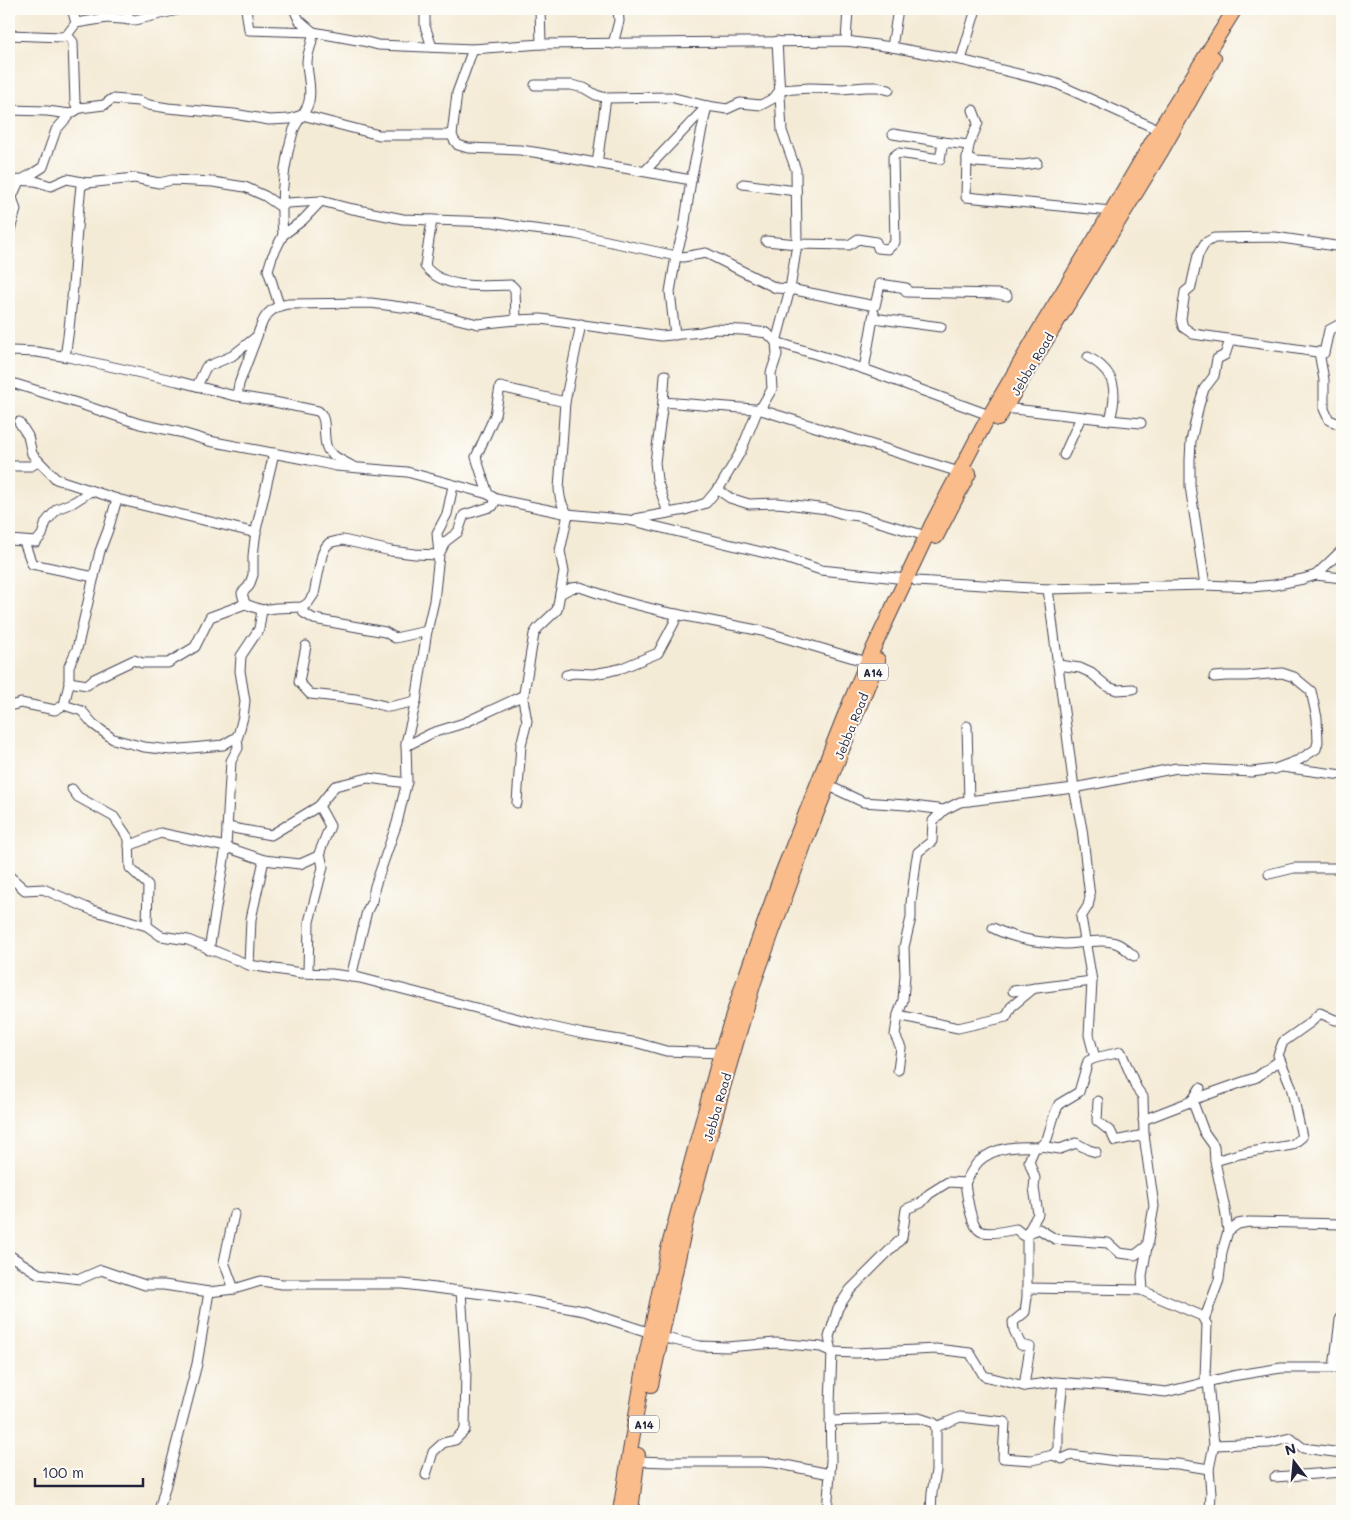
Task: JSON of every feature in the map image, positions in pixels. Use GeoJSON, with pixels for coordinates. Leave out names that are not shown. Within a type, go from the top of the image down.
{"type":"FeatureCollection","features":[{"type":"Feature","properties":{"kind":"highway"},"geometry":{"type":"LineString","coordinates":[[620,1511],[656,1335],[668,1249],[721,1053],[744,981],[781,876],[816,786],[867,662],[911,580],[926,536],[959,472],[1038,332],[1158,130],[1235,9]]}},
{"type":"Feature","properties":{"kind":"highway","name":"Jebba Road"},"geometry":{"type":"LineString","coordinates":[[631,1511],[652,1377],[656,1335],[688,1216],[754,982],[806,837],[827,785],[911,580],[1005,408],[1157,158],[1243,9]]}},
{"type":"Feature","properties":{"kind":"street"},"geometry":{"type":"LineString","coordinates":[[72,9],[76,23]]}},
{"type":"Feature","properties":{"kind":"street"},"geometry":{"type":"LineString","coordinates":[[128,9],[128,20]]}},
{"type":"Feature","properties":{"kind":"street"},"geometry":{"type":"LineString","coordinates":[[9,34],[62,36],[67,35],[76,23],[107,18],[135,20],[182,9]]}},
{"type":"Feature","properties":{"kind":"street"},"geometry":{"type":"LineString","coordinates":[[246,9],[249,30],[313,32],[363,40],[378,45],[472,49],[541,44],[846,41],[892,47],[961,60],[1054,83],[1158,130]]}},
{"type":"Feature","properties":{"kind":"street"},"geometry":{"type":"LineString","coordinates":[[279,305],[268,270],[282,235],[283,179],[294,129],[309,102],[310,82],[307,62],[313,42],[313,32],[299,20],[294,9]]}},
{"type":"Feature","properties":{"kind":"street"},"geometry":{"type":"LineString","coordinates":[[425,9],[425,26],[432,47]]}},
{"type":"Feature","properties":{"kind":"street"},"geometry":{"type":"LineString","coordinates":[[540,9],[541,44]]}},
{"type":"Feature","properties":{"kind":"street"},"geometry":{"type":"LineString","coordinates":[[613,44],[619,21],[618,9]]}},
{"type":"Feature","properties":{"kind":"street"},"geometry":{"type":"LineString","coordinates":[[846,41],[848,9]]}},
{"type":"Feature","properties":{"kind":"street"},"geometry":{"type":"LineString","coordinates":[[892,47],[898,9]]}},
{"type":"Feature","properties":{"kind":"street"},"geometry":{"type":"LineString","coordinates":[[961,60],[976,9]]}},
{"type":"Feature","properties":{"kind":"street"},"geometry":{"type":"LineString","coordinates":[[67,35],[73,42],[75,103],[80,108]]}},
{"type":"Feature","properties":{"kind":"street"},"geometry":{"type":"LineString","coordinates":[[630,520],[685,510],[706,503],[741,451],[758,409],[762,406],[772,389],[771,373],[777,355],[776,342],[790,289],[797,244],[796,170],[782,131],[777,41]]}},
{"type":"Feature","properties":{"kind":"street"},"geometry":{"type":"LineString","coordinates":[[472,49],[457,93],[452,134],[458,145],[468,148],[520,150],[691,180]]}},
{"type":"Feature","properties":{"kind":"street"},"geometry":{"type":"LineString","coordinates":[[535,86],[571,85],[584,88],[606,98],[670,96],[707,106],[727,109],[740,103],[761,105],[774,98],[780,90],[878,87],[889,90]]}},
{"type":"Feature","properties":{"kind":"street"},"geometry":{"type":"LineString","coordinates":[[597,164],[606,98]]}},
{"type":"Feature","properties":{"kind":"street"},"geometry":{"type":"LineString","coordinates":[[9,233],[16,210],[12,197],[19,181],[43,167],[56,130],[70,114],[80,108],[104,105],[112,99],[140,101],[149,105],[168,108],[234,114],[269,120],[290,120],[302,115],[379,135],[452,134]]}},
{"type":"Feature","properties":{"kind":"street"},"geometry":{"type":"LineString","coordinates":[[645,171],[707,106]]}},
{"type":"Feature","properties":{"kind":"street"},"geometry":{"type":"LineString","coordinates":[[675,335],[670,292],[707,106]]}},
{"type":"Feature","properties":{"kind":"street"},"geometry":{"type":"LineString","coordinates":[[9,110],[70,114]]}},
{"type":"Feature","properties":{"kind":"street"},"geometry":{"type":"LineString","coordinates":[[973,110],[978,123],[969,145],[966,197],[1111,211]]}},
{"type":"Feature","properties":{"kind":"street"},"geometry":{"type":"LineString","coordinates":[[893,134],[969,145]]}},
{"type":"Feature","properties":{"kind":"street"},"geometry":{"type":"LineString","coordinates":[[766,241],[797,244],[849,245],[858,239],[876,242],[878,248],[888,250],[895,242],[893,157],[898,153],[940,159],[943,142]]}},
{"type":"Feature","properties":{"kind":"street"},"geometry":{"type":"LineString","coordinates":[[968,158],[975,162],[1023,165],[1037,163]]}},
{"type":"Feature","properties":{"kind":"street"},"geometry":{"type":"LineString","coordinates":[[9,180],[35,181],[51,186],[67,179],[87,183],[135,178],[158,182],[172,180],[213,182],[245,187],[265,196],[281,207]]}},
{"type":"Feature","properties":{"kind":"street"},"geometry":{"type":"LineString","coordinates":[[64,356],[69,329],[81,186],[87,183]]}},
{"type":"Feature","properties":{"kind":"street"},"geometry":{"type":"LineString","coordinates":[[743,184],[796,191]]}},
{"type":"Feature","properties":{"kind":"street"},"geometry":{"type":"LineString","coordinates":[[281,207],[287,202],[321,201],[403,218],[493,222],[575,234],[683,257],[706,253],[776,288],[790,289],[875,306]]}},
{"type":"Feature","properties":{"kind":"street"},"geometry":{"type":"LineString","coordinates":[[282,235],[303,220],[321,201]]}},
{"type":"Feature","properties":{"kind":"street"},"geometry":{"type":"LineString","coordinates":[[432,220],[425,266],[429,271],[462,285],[511,285],[515,289],[516,320]]}},
{"type":"Feature","properties":{"kind":"street"},"geometry":{"type":"LineString","coordinates":[[1342,247],[1275,236],[1214,238],[1205,242],[1198,256],[1191,287],[1185,292],[1181,319],[1183,327],[1193,334],[1324,353],[1329,330],[1342,323]]}},
{"type":"Feature","properties":{"kind":"street"},"geometry":{"type":"LineString","coordinates":[[864,369],[880,284],[906,288],[906,292],[998,294],[1007,296]]}},
{"type":"Feature","properties":{"kind":"street"},"geometry":{"type":"LineString","coordinates":[[237,396],[239,384],[265,316],[279,305],[371,302],[401,306],[478,324],[541,319],[661,336],[715,329],[767,333],[776,342],[864,369],[990,415]]}},
{"type":"Feature","properties":{"kind":"street"},"geometry":{"type":"LineString","coordinates":[[873,318],[941,327]]}},
{"type":"Feature","properties":{"kind":"street"},"geometry":{"type":"LineString","coordinates":[[568,514],[564,509],[559,488],[565,402],[581,324]]}},
{"type":"Feature","properties":{"kind":"street"},"geometry":{"type":"LineString","coordinates":[[197,386],[206,367],[232,356],[258,335]]}},
{"type":"Feature","properties":{"kind":"street"},"geometry":{"type":"LineString","coordinates":[[1205,585],[1190,486],[1192,441],[1204,389],[1214,376],[1217,359],[1225,355],[1230,340]]}},
{"type":"Feature","properties":{"kind":"street"},"geometry":{"type":"LineString","coordinates":[[9,354],[12,351],[64,356],[237,396],[318,411],[323,417],[328,450],[354,468]]}},
{"type":"Feature","properties":{"kind":"street"},"geometry":{"type":"LineString","coordinates":[[1319,352],[1324,380],[1324,410],[1329,420],[1342,425]]}},
{"type":"Feature","properties":{"kind":"street"},"geometry":{"type":"LineString","coordinates":[[1088,357],[1101,364],[1111,380],[1115,391],[1115,404],[1110,420]]}},
{"type":"Feature","properties":{"kind":"street"},"geometry":{"type":"LineString","coordinates":[[665,375],[656,462],[657,480],[668,513]]}},
{"type":"Feature","properties":{"kind":"street"},"geometry":{"type":"LineString","coordinates":[[9,382],[140,424],[179,432],[209,441],[336,466],[407,472],[492,497],[568,514],[630,520],[782,557],[821,570],[911,580],[1048,589],[1205,585],[1250,588],[1274,585],[1316,575],[1342,578]]}},
{"type":"Feature","properties":{"kind":"street"},"geometry":{"type":"LineString","coordinates":[[439,555],[445,542],[458,532],[464,515],[493,506],[492,497],[476,457],[495,415],[500,387],[565,402]]}},
{"type":"Feature","properties":{"kind":"street"},"geometry":{"type":"LineString","coordinates":[[663,402],[758,409],[959,472]]}},
{"type":"Feature","properties":{"kind":"street"},"geometry":{"type":"LineString","coordinates":[[1005,408],[1141,423]]}},
{"type":"Feature","properties":{"kind":"street"},"geometry":{"type":"LineString","coordinates":[[1064,455],[1080,417]]}},
{"type":"Feature","properties":{"kind":"street"},"geometry":{"type":"LineString","coordinates":[[19,422],[28,436],[32,454],[56,480],[117,500],[256,533]]}},
{"type":"Feature","properties":{"kind":"street"},"geometry":{"type":"LineString","coordinates":[[245,604],[242,594],[249,586],[253,575],[256,533],[274,453]]}},
{"type":"Feature","properties":{"kind":"street"},"geometry":{"type":"LineString","coordinates":[[9,466],[32,466],[38,462]]}},
{"type":"Feature","properties":{"kind":"street"},"geometry":{"type":"LineString","coordinates":[[351,977],[366,911],[372,901],[375,886],[397,823],[406,783],[406,746],[434,601],[439,555],[437,533],[447,514],[453,486]]}},
{"type":"Feature","properties":{"kind":"street"},"geometry":{"type":"LineString","coordinates":[[717,489],[730,498],[749,504],[778,503],[827,508],[926,536]]}},
{"type":"Feature","properties":{"kind":"street"},"geometry":{"type":"LineString","coordinates":[[9,540],[36,542],[42,535],[46,522],[57,509],[74,502],[91,491]]}},
{"type":"Feature","properties":{"kind":"street"},"geometry":{"type":"LineString","coordinates":[[64,705],[69,682],[69,666],[78,649],[100,551],[117,500]]}},
{"type":"Feature","properties":{"kind":"street"},"geometry":{"type":"LineString","coordinates":[[517,803],[521,745],[526,722],[524,695],[534,634],[557,610],[564,572],[560,551],[568,514]]}},
{"type":"Feature","properties":{"kind":"street"},"geometry":{"type":"LineString","coordinates":[[69,682],[87,685],[94,679],[134,660],[142,663],[168,663],[195,647],[210,617],[245,604],[262,610],[302,607],[308,604],[314,594],[322,555],[329,543],[344,540],[392,551],[439,555]]}},
{"type":"Feature","properties":{"kind":"street"},"geometry":{"type":"LineString","coordinates":[[24,542],[32,564],[94,577]]}},
{"type":"Feature","properties":{"kind":"street"},"geometry":{"type":"LineString","coordinates":[[1316,575],[1342,550]]}},
{"type":"Feature","properties":{"kind":"street"},"geometry":{"type":"LineString","coordinates":[[560,594],[572,588],[580,587],[618,600],[762,631],[867,662]]}},
{"type":"Feature","properties":{"kind":"street"},"geometry":{"type":"LineString","coordinates":[[1048,589],[1090,896],[1088,906],[1081,917],[1092,981],[1089,1035],[1094,1058]]}},
{"type":"Feature","properties":{"kind":"street"},"geometry":{"type":"LineString","coordinates":[[302,607],[304,613],[314,619],[385,632],[395,638],[427,631]]}},
{"type":"Feature","properties":{"kind":"street"},"geometry":{"type":"LineString","coordinates":[[209,950],[226,847],[231,761],[238,748],[237,736],[245,701],[240,671],[241,656],[258,629],[262,610]]}},
{"type":"Feature","properties":{"kind":"street"},"geometry":{"type":"LineString","coordinates":[[566,675],[610,672],[658,653],[677,614]]}},
{"type":"Feature","properties":{"kind":"street"},"geometry":{"type":"LineString","coordinates":[[306,646],[299,682],[310,694],[356,700],[389,708],[416,701]]}},
{"type":"Feature","properties":{"kind":"street"},"geometry":{"type":"LineString","coordinates":[[1058,665],[1086,670],[1108,687],[1117,690],[1133,689]]}},
{"type":"Feature","properties":{"kind":"street"},"geometry":{"type":"LineString","coordinates":[[898,1070],[901,1048],[895,1035],[902,1000],[905,975],[904,947],[911,918],[916,862],[918,852],[932,841],[934,821],[944,810],[960,802],[1074,788],[1177,768],[1252,772],[1275,769],[1299,760],[1316,749],[1318,742],[1317,718],[1311,691],[1294,677],[1282,673],[1240,677],[1214,677]]}},
{"type":"Feature","properties":{"kind":"street"},"geometry":{"type":"LineString","coordinates":[[406,746],[432,733],[464,723],[524,695]]}},
{"type":"Feature","properties":{"kind":"street"},"geometry":{"type":"LineString","coordinates":[[9,706],[21,703],[55,710],[64,705],[82,711],[93,724],[113,739],[144,747],[171,750],[223,745],[237,736]]}},
{"type":"Feature","properties":{"kind":"street"},"geometry":{"type":"LineString","coordinates":[[967,726],[969,802]]}},
{"type":"Feature","properties":{"kind":"street"},"geometry":{"type":"LineString","coordinates":[[1282,767],[1342,775]]}},
{"type":"Feature","properties":{"kind":"street"},"geometry":{"type":"LineString","coordinates":[[227,827],[271,836],[319,806],[335,786],[368,778],[406,783]]}},
{"type":"Feature","properties":{"kind":"street"},"geometry":{"type":"LineString","coordinates":[[827,785],[863,802],[944,810]]}},
{"type":"Feature","properties":{"kind":"street"},"geometry":{"type":"LineString","coordinates":[[72,789],[78,797],[114,817],[129,839],[130,868],[148,885],[147,926]]}},
{"type":"Feature","properties":{"kind":"street"},"geometry":{"type":"LineString","coordinates":[[129,846],[160,833],[226,847],[264,860],[300,864],[318,856],[330,826],[319,806]]}},
{"type":"Feature","properties":{"kind":"street"},"geometry":{"type":"LineString","coordinates":[[308,973],[309,922],[323,867],[320,852]]}},
{"type":"Feature","properties":{"kind":"street"},"geometry":{"type":"LineString","coordinates":[[249,965],[251,919],[264,860]]}},
{"type":"Feature","properties":{"kind":"street"},"geometry":{"type":"LineString","coordinates":[[1269,874],[1294,868],[1337,868],[1342,865]]}},
{"type":"Feature","properties":{"kind":"street"},"geometry":{"type":"LineString","coordinates":[[9,876],[25,890],[43,889],[92,910],[147,926],[161,936],[188,940],[249,965],[351,977],[549,1026],[638,1043],[666,1051],[721,1053]]}},
{"type":"Feature","properties":{"kind":"street"},"geometry":{"type":"LineString","coordinates":[[993,928],[1009,936],[1036,942],[1066,944],[1085,942],[1117,943],[1134,956]]}},
{"type":"Feature","properties":{"kind":"street"},"geometry":{"type":"LineString","coordinates":[[1012,990],[1092,981]]}},
{"type":"Feature","properties":{"kind":"street"},"geometry":{"type":"LineString","coordinates":[[898,1015],[958,1028],[1006,1017],[1011,1007],[1034,988]]}},
{"type":"Feature","properties":{"kind":"street"},"geometry":{"type":"LineString","coordinates":[[1215,1161],[1239,1154],[1292,1145],[1302,1138],[1291,1086],[1278,1055],[1282,1042],[1311,1022],[1320,1012],[1335,1020],[1342,1020]]}},
{"type":"Feature","properties":{"kind":"street"},"geometry":{"type":"LineString","coordinates":[[1024,1386],[1030,1347],[1022,1345],[1014,1330],[1013,1322],[1025,1312],[1027,1234],[1038,1214],[1034,1188],[1035,1178],[1029,1161],[1038,1147],[1047,1139],[1059,1104],[1079,1092],[1088,1061],[1121,1052],[1137,1089],[1143,1098],[1144,1135],[1154,1206],[1142,1276],[1143,1290]]}},
{"type":"Feature","properties":{"kind":"street"},"geometry":{"type":"LineString","coordinates":[[1143,1120],[1257,1077],[1280,1060]]}},
{"type":"Feature","properties":{"kind":"street"},"geometry":{"type":"LineString","coordinates":[[1192,1100],[1200,1088]]}},
{"type":"Feature","properties":{"kind":"street"},"geometry":{"type":"LineString","coordinates":[[1192,1100],[1204,1132],[1214,1146],[1228,1230],[1222,1252],[1219,1280],[1204,1320]]}},
{"type":"Feature","properties":{"kind":"street"},"geometry":{"type":"LineString","coordinates":[[1098,1101],[1097,1121],[1111,1132],[1115,1141],[1144,1135]]}},
{"type":"Feature","properties":{"kind":"street"},"geometry":{"type":"LineString","coordinates":[[1096,1152],[1076,1143],[1060,1149],[1017,1146],[989,1155],[978,1162],[965,1183],[974,1225],[980,1231],[986,1233],[1006,1232],[1016,1229],[1024,1235],[1040,1229],[1056,1239],[1108,1243],[1119,1253],[1135,1255],[1148,1245]]}},
{"type":"Feature","properties":{"kind":"street"},"geometry":{"type":"LineString","coordinates":[[827,1511],[830,1474],[832,1352],[829,1337],[838,1308],[850,1290],[902,1238],[906,1209],[921,1203],[929,1194],[948,1182],[965,1183]]}},
{"type":"Feature","properties":{"kind":"street"},"geometry":{"type":"LineString","coordinates":[[234,1214],[224,1262],[234,1289]]}},
{"type":"Feature","properties":{"kind":"street"},"geometry":{"type":"LineString","coordinates":[[1228,1230],[1238,1224],[1249,1222],[1342,1224]]}},
{"type":"Feature","properties":{"kind":"street"},"geometry":{"type":"LineString","coordinates":[[9,1256],[39,1274],[80,1279],[101,1270],[145,1285],[164,1285],[209,1292],[234,1289],[261,1281],[282,1284],[403,1284],[508,1297],[584,1311],[656,1335],[700,1346],[727,1347],[776,1343],[821,1346],[832,1352],[856,1353],[936,1349],[970,1353],[984,1376],[1024,1386],[1055,1382],[1166,1392],[1232,1376],[1281,1368],[1338,1368],[1340,1320],[1342,1316]]}},
{"type":"Feature","properties":{"kind":"street"},"geometry":{"type":"LineString","coordinates":[[1027,1288],[1143,1290],[1202,1316],[1207,1325],[1205,1377],[1208,1382],[1214,1445],[1209,1469],[1210,1511]]}},
{"type":"Feature","properties":{"kind":"street"},"geometry":{"type":"LineString","coordinates":[[426,1475],[433,1452],[443,1443],[455,1440],[465,1430],[466,1367],[461,1291]]}},
{"type":"Feature","properties":{"kind":"street"},"geometry":{"type":"LineString","coordinates":[[158,1511],[197,1364],[209,1292]]}},
{"type":"Feature","properties":{"kind":"street"},"geometry":{"type":"LineString","coordinates":[[1063,1383],[1056,1452],[1062,1459],[1071,1454],[1116,1461],[1178,1464],[1209,1469]]}},
{"type":"Feature","properties":{"kind":"street"},"geometry":{"type":"LineString","coordinates":[[936,1427],[960,1416],[1005,1422],[1003,1458],[1032,1460],[1056,1452]]}},
{"type":"Feature","properties":{"kind":"street"},"geometry":{"type":"LineString","coordinates":[[830,1421],[919,1418],[934,1423],[936,1427],[936,1470],[931,1511]]}},
{"type":"Feature","properties":{"kind":"street"},"geometry":{"type":"LineString","coordinates":[[1214,1445],[1270,1443],[1290,1438],[1303,1448],[1342,1453]]}},
{"type":"Feature","properties":{"kind":"street"},"geometry":{"type":"LineString","coordinates":[[638,1460],[667,1462],[763,1462],[830,1474]]}},
{"type":"Feature","properties":{"kind":"street"},"geometry":{"type":"LineString","coordinates":[[1275,1477],[1342,1472]]}}]}
